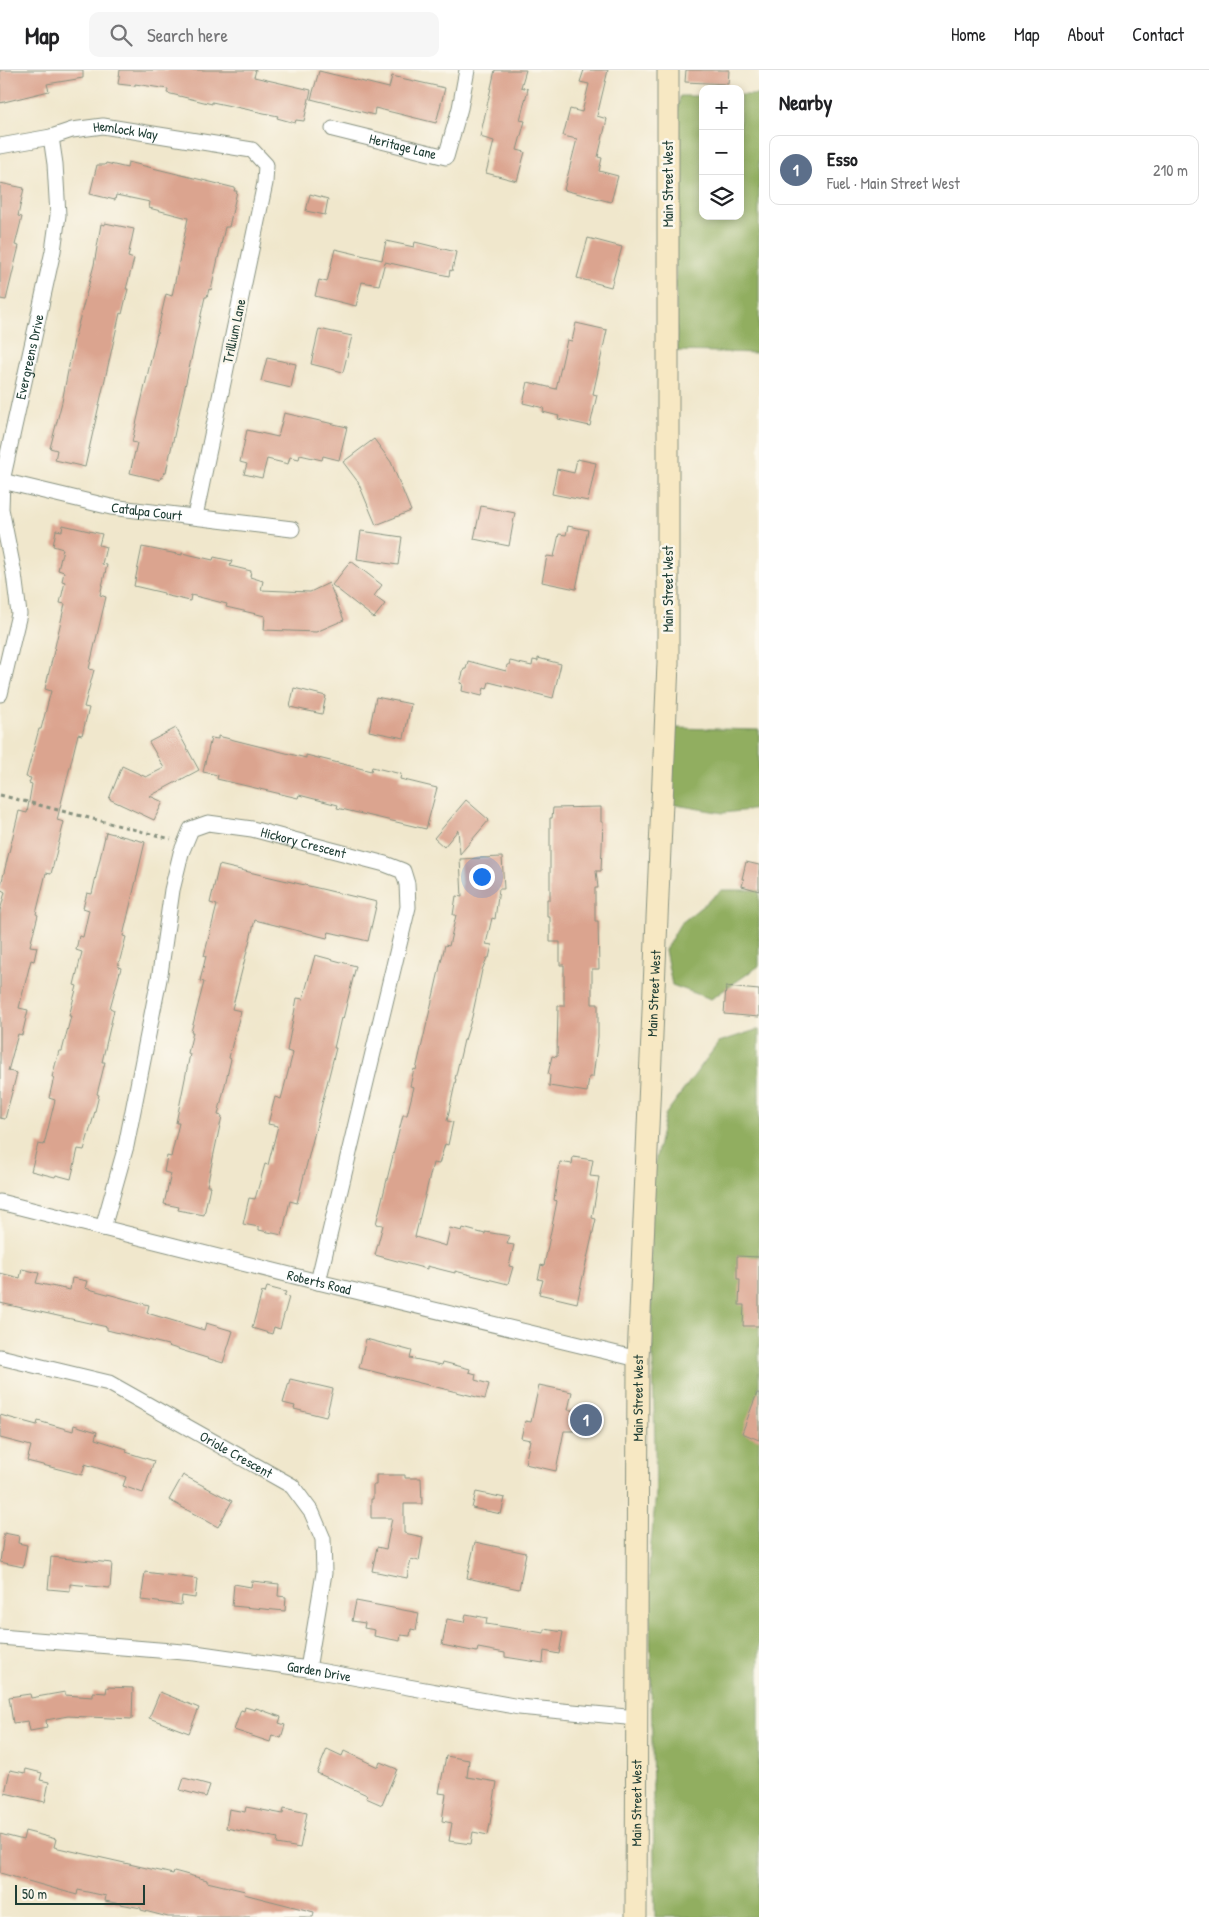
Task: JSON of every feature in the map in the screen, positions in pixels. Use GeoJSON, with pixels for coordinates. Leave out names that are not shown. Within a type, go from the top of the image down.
{"type":"FeatureCollection","features":[{"type":"Feature","properties":{"kind":"main road","name":"Main Street West"},"geometry":{"type":"LineString","coordinates":[[636,1917],[638,1359],[668,663],[668,70]]}},
{"type":"Feature","properties":{"kind":"street","name":"Heritage Lane"},"geometry":{"type":"LineString","coordinates":[[333,128],[446,157],[460,108],[467,70]]}},
{"type":"Feature","properties":{"kind":"street","name":"Hemlock Way"},"geometry":{"type":"LineString","coordinates":[[0,146],[51,137],[72,130],[103,126],[252,150]]}},
{"type":"Feature","properties":{"kind":"street","name":"Evergreens Drive"},"geometry":{"type":"LineString","coordinates":[[0,694],[19,614],[14,574],[1,509],[2,481],[53,251],[58,215],[55,164],[51,137]]}},
{"type":"Feature","properties":{"kind":"street","name":"Trillium Lane"},"geometry":{"type":"LineString","coordinates":[[195,516],[265,183],[266,165],[252,150]]}},
{"type":"Feature","properties":{"kind":"street","name":"Catalpa Court"},"geometry":{"type":"LineString","coordinates":[[2,481],[111,507],[292,529]]}},
{"type":"Feature","properties":{"kind":"street","name":"Hickory Crescent"},"geometry":{"type":"LineString","coordinates":[[103,1228],[126,1146],[160,974],[172,890],[181,853],[191,829],[208,824],[252,829],[385,864],[403,872],[407,884],[408,907],[318,1282]]}},
{"type":"Feature","properties":{"kind":"street","name":"Roberts Road"},"geometry":{"type":"LineString","coordinates":[[0,1202],[318,1282],[638,1359]]}},
{"type":"Feature","properties":{"kind":"street","name":"Oriole Crescent"},"geometry":{"type":"LineString","coordinates":[[0,1357],[109,1383],[292,1486],[312,1513],[323,1539],[324,1573],[308,1669]]}},
{"type":"Feature","properties":{"kind":"street","name":"Garden Drive"},"geometry":{"type":"LineString","coordinates":[[0,1637],[195,1652],[308,1669],[519,1707],[637,1718]]}},
{"type":"Feature","properties":{"kind":"path"},"geometry":{"type":"LineString","coordinates":[[0,795],[174,839]]}},
{"type":"Feature","properties":{"kind":"green space"},"geometry":{"type":"Polygon","coordinates":[[[744,95],[759,95],[759,353],[677,351],[673,139],[680,96],[699,96],[699,220],[744,220],[744,95]]]}},
{"type":"Feature","properties":{"kind":"green space"},"geometry":{"type":"Polygon","coordinates":[[[676,728],[759,730],[759,809],[723,813],[670,804],[676,728]]]}},
{"type":"Feature","properties":{"kind":"green space"},"geometry":{"type":"Polygon","coordinates":[[[722,890],[759,890],[759,966],[711,999],[672,985],[665,950],[680,924],[722,890]]]}},
{"type":"Feature","properties":{"kind":"green space"},"geometry":{"type":"Polygon","coordinates":[[[759,1029],[759,1917],[655,1917],[649,1564],[656,1493],[649,1190],[665,1115],[719,1042],[759,1029]]]}},
{"type":"Feature","properties":{"kind":"building"},"geometry":{"type":"Polygon","coordinates":[[[0,70],[83,70],[83,78],[47,84],[49,91],[0,103],[0,70]]]}},
{"type":"Feature","properties":{"kind":"building"},"geometry":{"type":"Polygon","coordinates":[[[120,70],[256,70],[254,77],[311,90],[304,121],[296,120],[295,123],[277,118],[278,116],[212,102],[212,104],[167,93],[168,89],[135,84],[135,86],[118,84],[120,70]]]}},
{"type":"Feature","properties":{"kind":"building"},"geometry":{"type":"Polygon","coordinates":[[[495,70],[526,70],[521,87],[528,89],[520,120],[525,121],[517,150],[525,152],[517,181],[486,173],[494,141],[480,137],[495,70]]]}},
{"type":"Feature","properties":{"kind":"building"},"geometry":{"type":"Polygon","coordinates":[[[584,70],[608,70],[597,116],[607,119],[598,157],[602,158],[599,171],[618,176],[611,202],[564,190],[577,139],[563,136],[570,109],[582,112],[589,84],[580,82],[584,70]]]}},
{"type":"Feature","properties":{"kind":"building"},"geometry":{"type":"Polygon","coordinates":[[[686,70],[729,70],[728,84],[685,82],[686,70]]]}},
{"type":"Feature","properties":{"kind":"building"},"geometry":{"type":"Polygon","coordinates":[[[319,71],[389,88],[392,76],[445,88],[436,123],[375,108],[374,115],[311,99],[319,71]]]}},
{"type":"Feature","properties":{"kind":"building"},"geometry":{"type":"Polygon","coordinates":[[[128,162],[235,188],[234,191],[237,191],[229,227],[225,227],[211,290],[209,289],[207,297],[205,297],[166,472],[160,480],[130,473],[137,443],[132,442],[166,294],[172,296],[188,218],[149,208],[150,202],[116,195],[115,200],[90,194],[97,165],[105,165],[106,163],[127,168],[128,162]]]}},
{"type":"Feature","properties":{"kind":"building"},"geometry":{"type":"Polygon","coordinates":[[[0,183],[24,188],[18,216],[22,217],[15,245],[19,246],[6,300],[0,299],[0,183]]]}},
{"type":"Feature","properties":{"kind":"building"},"geometry":{"type":"Polygon","coordinates":[[[310,194],[328,199],[325,215],[306,211],[310,194]]]}},
{"type":"Feature","properties":{"kind":"building"},"geometry":{"type":"Polygon","coordinates":[[[105,223],[134,229],[128,257],[134,259],[85,467],[55,460],[57,450],[50,448],[62,402],[74,340],[94,265],[101,224],[105,225],[105,223]]]}},
{"type":"Feature","properties":{"kind":"building"},"geometry":{"type":"Polygon","coordinates":[[[588,238],[622,247],[611,287],[577,278],[588,238]]]}},
{"type":"Feature","properties":{"kind":"building"},"geometry":{"type":"Polygon","coordinates":[[[386,241],[414,247],[415,242],[456,252],[452,271],[450,270],[449,276],[385,262],[379,285],[362,282],[356,306],[315,296],[319,280],[327,282],[335,249],[382,260],[386,241]]]}},
{"type":"Feature","properties":{"kind":"building"},"geometry":{"type":"Polygon","coordinates":[[[576,323],[607,330],[593,394],[597,395],[590,426],[558,419],[559,416],[543,412],[544,408],[523,403],[528,382],[556,389],[567,340],[572,341],[576,323]]]}},
{"type":"Feature","properties":{"kind":"building"},"geometry":{"type":"Polygon","coordinates":[[[319,329],[352,336],[343,372],[311,364],[319,329]]]}},
{"type":"Feature","properties":{"kind":"building"},"geometry":{"type":"Polygon","coordinates":[[[267,358],[296,364],[291,388],[261,381],[267,358]]]}},
{"type":"Feature","properties":{"kind":"building"},"geometry":{"type":"Polygon","coordinates":[[[284,413],[347,427],[339,460],[323,456],[322,460],[300,455],[299,459],[290,457],[288,464],[267,459],[262,478],[244,474],[247,464],[240,462],[247,430],[278,437],[284,413]]]}},
{"type":"Feature","properties":{"kind":"building"},"geometry":{"type":"Polygon","coordinates":[[[374,439],[391,462],[411,511],[376,525],[358,482],[343,462],[374,439]]]}},
{"type":"Feature","properties":{"kind":"building"},"geometry":{"type":"Polygon","coordinates":[[[577,459],[596,463],[588,501],[552,494],[557,469],[574,473],[577,459]]]}},
{"type":"Feature","properties":{"kind":"building"},"geometry":{"type":"Polygon","coordinates":[[[481,506],[515,513],[509,546],[474,539],[481,506]]]}},
{"type":"Feature","properties":{"kind":"building"},"geometry":{"type":"Polygon","coordinates":[[[63,525],[102,534],[99,545],[106,547],[102,564],[107,565],[100,595],[106,597],[89,669],[94,670],[84,707],[89,708],[82,735],[78,734],[57,820],[64,822],[51,874],[46,873],[36,914],[38,915],[30,946],[37,947],[34,961],[31,960],[19,1008],[28,1010],[22,1035],[18,1034],[8,1071],[17,1073],[5,1119],[0,1118],[0,911],[5,892],[0,889],[19,811],[27,813],[32,784],[29,783],[31,778],[26,777],[51,691],[45,689],[65,604],[60,603],[65,582],[62,581],[64,572],[58,570],[63,549],[53,546],[56,530],[62,531],[63,525]]]}},
{"type":"Feature","properties":{"kind":"building"},"geometry":{"type":"Polygon","coordinates":[[[568,526],[588,530],[576,589],[542,582],[547,556],[554,557],[559,534],[566,535],[568,526]]]}},
{"type":"Feature","properties":{"kind":"building"},"geometry":{"type":"Polygon","coordinates":[[[361,531],[402,537],[398,565],[357,559],[361,531]]]}},
{"type":"Feature","properties":{"kind":"building"},"geometry":{"type":"Polygon","coordinates":[[[142,547],[213,560],[214,557],[232,561],[230,566],[251,571],[250,577],[263,581],[261,590],[310,592],[329,583],[344,620],[316,632],[264,630],[265,616],[226,607],[227,604],[191,595],[190,601],[134,586],[142,547]]]}},
{"type":"Feature","properties":{"kind":"building"},"geometry":{"type":"Polygon","coordinates":[[[351,561],[382,585],[374,596],[385,604],[374,618],[332,585],[351,561]]]}},
{"type":"Feature","properties":{"kind":"building"},"geometry":{"type":"Polygon","coordinates":[[[538,658],[561,664],[553,698],[489,682],[487,689],[484,688],[482,696],[462,691],[463,684],[460,683],[468,661],[506,671],[510,661],[532,666],[533,660],[538,661],[538,658]]]}},
{"type":"Feature","properties":{"kind":"building"},"geometry":{"type":"Polygon","coordinates":[[[294,688],[326,696],[322,714],[290,707],[294,688]]]}},
{"type":"Feature","properties":{"kind":"building"},"geometry":{"type":"Polygon","coordinates":[[[376,697],[411,704],[404,738],[369,731],[376,697]]]}},
{"type":"Feature","properties":{"kind":"building"},"geometry":{"type":"Polygon","coordinates":[[[176,728],[199,770],[150,796],[163,802],[154,820],[109,799],[122,766],[146,777],[164,768],[149,742],[176,728]]]}},
{"type":"Feature","properties":{"kind":"building"},"geometry":{"type":"Polygon","coordinates":[[[218,736],[306,758],[306,755],[371,771],[372,767],[401,774],[400,779],[437,788],[426,829],[337,808],[338,805],[299,795],[298,798],[217,779],[218,775],[203,772],[211,738],[218,739],[218,736]]]}},
{"type":"Feature","properties":{"kind":"building"},"geometry":{"type":"Polygon","coordinates":[[[466,800],[489,820],[460,854],[458,830],[444,847],[434,838],[466,800]]]}},
{"type":"Feature","properties":{"kind":"building"},"geometry":{"type":"Polygon","coordinates":[[[601,807],[601,822],[603,822],[601,871],[596,871],[598,888],[595,888],[595,921],[598,921],[599,969],[592,969],[592,1004],[598,1004],[598,1037],[593,1077],[589,1077],[587,1092],[549,1086],[550,1075],[548,1074],[552,1056],[557,1057],[558,1006],[564,1006],[564,965],[560,965],[560,942],[550,942],[550,917],[547,917],[547,899],[550,899],[550,818],[552,818],[553,808],[601,807]]]}},
{"type":"Feature","properties":{"kind":"building"},"geometry":{"type":"Polygon","coordinates":[[[106,832],[145,842],[123,936],[126,937],[118,967],[121,968],[110,1008],[114,1010],[102,1062],[105,1062],[97,1094],[99,1095],[84,1150],[78,1149],[71,1179],[31,1171],[38,1144],[44,1145],[55,1100],[49,1098],[54,1077],[52,1077],[59,1051],[62,1051],[77,986],[74,985],[82,952],[76,950],[79,936],[83,937],[89,910],[83,908],[87,893],[92,894],[106,832]]]}},
{"type":"Feature","properties":{"kind":"building"},"geometry":{"type":"Polygon","coordinates":[[[502,857],[504,889],[499,889],[495,919],[492,918],[486,944],[492,945],[489,958],[487,958],[482,970],[472,1017],[464,1040],[455,1079],[447,1121],[453,1122],[448,1145],[445,1144],[439,1164],[433,1163],[415,1237],[446,1246],[450,1228],[462,1231],[463,1228],[485,1234],[485,1232],[510,1236],[507,1244],[514,1245],[509,1266],[513,1267],[508,1284],[455,1271],[455,1273],[427,1266],[427,1269],[375,1255],[383,1225],[376,1224],[403,1115],[407,1115],[414,1087],[410,1086],[414,1069],[416,1070],[445,945],[449,946],[456,915],[453,915],[456,896],[462,897],[460,859],[502,857]]]}},
{"type":"Feature","properties":{"kind":"building"},"geometry":{"type":"Polygon","coordinates":[[[746,862],[759,865],[759,891],[742,886],[746,862]]]}},
{"type":"Feature","properties":{"kind":"building"},"geometry":{"type":"Polygon","coordinates":[[[219,865],[377,902],[368,941],[329,932],[327,938],[255,920],[232,1009],[241,1011],[229,1058],[231,1059],[218,1115],[222,1116],[207,1186],[210,1186],[204,1215],[178,1210],[179,1207],[164,1204],[171,1174],[164,1172],[167,1156],[171,1157],[179,1123],[176,1123],[190,1054],[188,1053],[193,1032],[191,1032],[204,982],[200,981],[206,956],[204,956],[217,905],[210,903],[219,865]]]}},
{"type":"Feature","properties":{"kind":"building"},"geometry":{"type":"Polygon","coordinates":[[[315,955],[356,966],[343,1019],[341,1018],[334,1048],[336,1048],[297,1203],[290,1201],[282,1235],[243,1224],[249,1198],[255,1199],[265,1164],[268,1165],[278,1126],[268,1124],[275,1097],[281,1099],[293,1053],[287,1051],[297,998],[303,999],[315,955]]]}},
{"type":"Feature","properties":{"kind":"building"},"geometry":{"type":"Polygon","coordinates":[[[726,987],[759,990],[759,1017],[724,1014],[726,987]]]}},
{"type":"Feature","properties":{"kind":"building"},"geometry":{"type":"Polygon","coordinates":[[[573,1157],[593,1160],[590,1176],[599,1177],[592,1218],[596,1219],[577,1303],[539,1294],[543,1280],[538,1279],[541,1265],[544,1266],[557,1201],[554,1200],[560,1162],[572,1164],[573,1157]]]}},
{"type":"Feature","properties":{"kind":"building"},"geometry":{"type":"Polygon","coordinates":[[[737,1256],[759,1257],[759,1326],[743,1326],[744,1305],[739,1305],[740,1279],[737,1279],[737,1256]]]}},
{"type":"Feature","properties":{"kind":"building"},"geometry":{"type":"Polygon","coordinates":[[[22,1269],[39,1273],[36,1283],[70,1290],[72,1278],[87,1281],[85,1288],[149,1305],[147,1313],[204,1330],[206,1323],[233,1331],[223,1363],[168,1345],[107,1330],[107,1327],[0,1303],[0,1273],[20,1278],[22,1269]]]}},
{"type":"Feature","properties":{"kind":"building"},"geometry":{"type":"Polygon","coordinates":[[[267,1287],[286,1292],[284,1296],[289,1297],[280,1329],[274,1327],[272,1334],[252,1328],[262,1292],[265,1293],[267,1287]]]}},
{"type":"Feature","properties":{"kind":"building"},"geometry":{"type":"Polygon","coordinates":[[[366,1339],[412,1351],[410,1358],[442,1365],[443,1362],[470,1369],[469,1372],[476,1374],[475,1380],[489,1384],[485,1399],[359,1368],[366,1339]]]}},
{"type":"Feature","properties":{"kind":"building"},"geometry":{"type":"Polygon","coordinates":[[[290,1379],[333,1389],[326,1417],[294,1409],[295,1406],[283,1403],[290,1379]]]}},
{"type":"Feature","properties":{"kind":"building"},"geometry":{"type":"Polygon","coordinates":[[[539,1385],[572,1392],[568,1410],[595,1410],[595,1431],[564,1431],[556,1471],[525,1464],[530,1440],[521,1438],[525,1421],[531,1422],[539,1385]]]}},
{"type":"Feature","properties":{"kind":"building"},"geometry":{"type":"Polygon","coordinates":[[[757,1393],[759,1393],[759,1440],[742,1433],[757,1393]]]}},
{"type":"Feature","properties":{"kind":"building"},"geometry":{"type":"Polygon","coordinates":[[[0,1415],[37,1425],[38,1421],[73,1431],[74,1425],[97,1432],[95,1439],[127,1449],[126,1452],[154,1461],[143,1493],[123,1486],[126,1477],[85,1464],[82,1475],[27,1461],[31,1446],[0,1438],[0,1415]]]}},
{"type":"Feature","properties":{"kind":"building"},"geometry":{"type":"Polygon","coordinates":[[[183,1475],[232,1501],[218,1527],[169,1500],[183,1475]]]}},
{"type":"Feature","properties":{"kind":"building"},"geometry":{"type":"Polygon","coordinates":[[[376,1475],[405,1475],[405,1478],[421,1478],[422,1504],[404,1504],[404,1533],[423,1537],[419,1561],[411,1559],[407,1578],[372,1571],[377,1547],[386,1549],[392,1518],[371,1518],[371,1499],[373,1499],[373,1485],[376,1485],[376,1475]]]}},
{"type":"Feature","properties":{"kind":"building"},"geometry":{"type":"Polygon","coordinates":[[[476,1492],[505,1498],[501,1514],[472,1508],[476,1492]]]}},
{"type":"Feature","properties":{"kind":"building"},"geometry":{"type":"Polygon","coordinates":[[[4,1533],[19,1536],[18,1543],[27,1545],[23,1567],[0,1562],[4,1533]]]}},
{"type":"Feature","properties":{"kind":"building"},"geometry":{"type":"Polygon","coordinates":[[[475,1542],[526,1553],[519,1589],[467,1578],[475,1542]]]}},
{"type":"Feature","properties":{"kind":"building"},"geometry":{"type":"Polygon","coordinates":[[[51,1557],[112,1563],[110,1588],[70,1584],[70,1591],[48,1589],[51,1557]]]}},
{"type":"Feature","properties":{"kind":"building"},"geometry":{"type":"Polygon","coordinates":[[[145,1572],[197,1579],[195,1598],[182,1596],[181,1605],[141,1600],[145,1572]]]}},
{"type":"Feature","properties":{"kind":"building"},"geometry":{"type":"Polygon","coordinates":[[[252,1581],[279,1584],[278,1596],[286,1597],[285,1611],[232,1606],[234,1584],[251,1587],[252,1581]]]}},
{"type":"Feature","properties":{"kind":"building"},"geometry":{"type":"Polygon","coordinates":[[[356,1601],[419,1613],[416,1630],[411,1629],[410,1636],[401,1635],[400,1641],[374,1636],[375,1630],[364,1628],[365,1623],[352,1621],[356,1601]]]}},
{"type":"Feature","properties":{"kind":"building"},"geometry":{"type":"Polygon","coordinates":[[[466,1614],[487,1618],[486,1624],[544,1633],[544,1629],[563,1632],[559,1654],[544,1651],[543,1663],[505,1657],[505,1653],[478,1648],[477,1652],[442,1645],[447,1619],[464,1622],[466,1614]]]}},
{"type":"Feature","properties":{"kind":"building"},"geometry":{"type":"Polygon","coordinates":[[[107,1687],[133,1688],[132,1719],[68,1716],[46,1720],[47,1728],[30,1731],[28,1721],[13,1723],[9,1697],[30,1694],[31,1698],[65,1692],[65,1695],[93,1697],[93,1692],[106,1693],[107,1687]]]}},
{"type":"Feature","properties":{"kind":"building"},"geometry":{"type":"Polygon","coordinates":[[[160,1692],[199,1708],[189,1733],[149,1718],[160,1692]]]}},
{"type":"Feature","properties":{"kind":"building"},"geometry":{"type":"Polygon","coordinates":[[[245,1707],[255,1710],[256,1708],[281,1717],[279,1723],[285,1725],[281,1738],[272,1735],[270,1742],[234,1730],[241,1710],[244,1711],[245,1707]]]}},
{"type":"Feature","properties":{"kind":"building"},"geometry":{"type":"Polygon","coordinates":[[[327,1749],[342,1756],[344,1751],[378,1767],[380,1762],[397,1769],[382,1805],[366,1798],[367,1795],[317,1773],[327,1749]]]}},
{"type":"Feature","properties":{"kind":"building"},"geometry":{"type":"Polygon","coordinates":[[[446,1756],[469,1760],[467,1777],[497,1782],[488,1835],[473,1832],[471,1844],[449,1841],[452,1823],[442,1821],[446,1794],[439,1793],[446,1756]]]}},
{"type":"Feature","properties":{"kind":"building"},"geometry":{"type":"Polygon","coordinates":[[[26,1769],[42,1773],[40,1780],[49,1782],[45,1802],[5,1793],[10,1770],[25,1773],[26,1769]]]}},
{"type":"Feature","properties":{"kind":"building"},"geometry":{"type":"Polygon","coordinates":[[[184,1778],[210,1785],[206,1797],[180,1790],[184,1778]]]}},
{"type":"Feature","properties":{"kind":"building"},"geometry":{"type":"Polygon","coordinates":[[[246,1807],[283,1814],[284,1808],[307,1813],[300,1848],[277,1844],[278,1838],[226,1828],[229,1809],[245,1812],[246,1807]]]}},
{"type":"Feature","properties":{"kind":"building"},"geometry":{"type":"Polygon","coordinates":[[[25,1831],[56,1839],[54,1847],[173,1874],[174,1871],[207,1880],[207,1882],[245,1891],[244,1894],[314,1912],[313,1917],[168,1917],[141,1910],[141,1908],[105,1901],[106,1896],[78,1890],[77,1895],[0,1873],[0,1834],[23,1840],[25,1831]]]}},
{"type":"Feature","properties":{"kind":"place","name":"Esso"},"geometry":{"type":"Point","coordinates":[586,1420]}}]}
